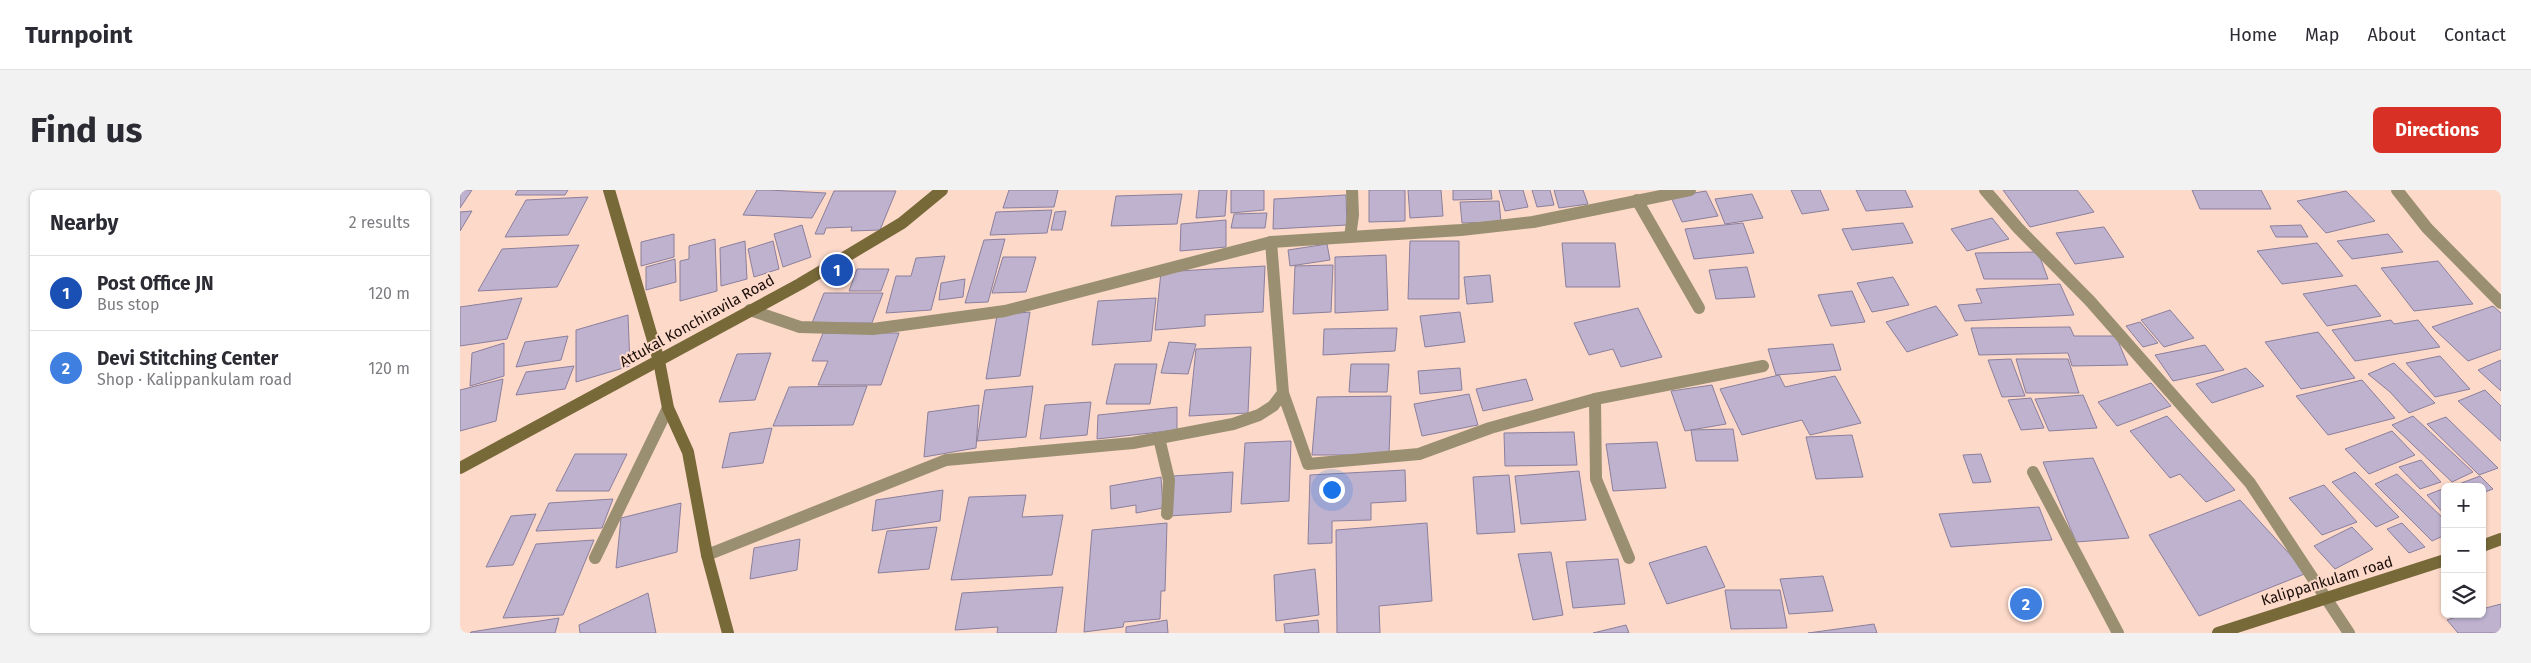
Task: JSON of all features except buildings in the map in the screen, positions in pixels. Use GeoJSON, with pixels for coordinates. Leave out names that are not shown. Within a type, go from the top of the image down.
{"type":"FeatureCollection","features":[{"type":"Feature","properties":{"kind":"street"},"geometry":{"type":"LineString","coordinates":[[609,190],[659,361],[668,408],[688,452],[707,555],[728,633]]}},
{"type":"Feature","properties":{"kind":"street","name":"Attukal Konchiravila Road"},"geometry":{"type":"LineString","coordinates":[[460,468],[659,361],[871,243],[902,223],[942,190]]}},
{"type":"Feature","properties":{"kind":"street"},"geometry":{"type":"LineString","coordinates":[[1350,237],[1354,215],[1352,190]]}},
{"type":"Feature","properties":{"kind":"street"},"geometry":{"type":"LineString","coordinates":[[750,310],[800,327],[873,329],[960,318],[1005,311],[1270,242],[1533,222],[1690,190]]}},
{"type":"Feature","properties":{"kind":"street"},"geometry":{"type":"LineString","coordinates":[[2397,190],[2427,228],[2501,303]]}},
{"type":"Feature","properties":{"kind":"street"},"geometry":{"type":"LineString","coordinates":[[1989,191],[2018,228],[2090,301],[2250,483],[2349,633]]}},
{"type":"Feature","properties":{"kind":"street"},"geometry":{"type":"LineString","coordinates":[[1637,200],[1699,308]]}},
{"type":"Feature","properties":{"kind":"street"},"geometry":{"type":"LineString","coordinates":[[1270,242],[1283,393],[1308,464],[1420,454],[1490,428],[1595,399],[1763,366]]}},
{"type":"Feature","properties":{"kind":"street"},"geometry":{"type":"LineString","coordinates":[[707,555],[946,460],[1031,454],[1159,438],[1233,424],[1259,415],[1273,406],[1283,393]]}},
{"type":"Feature","properties":{"kind":"street"},"geometry":{"type":"LineString","coordinates":[[1595,399],[1596,480],[1629,558]]}},
{"type":"Feature","properties":{"kind":"street"},"geometry":{"type":"LineString","coordinates":[[595,558],[668,408]]}},
{"type":"Feature","properties":{"kind":"street"},"geometry":{"type":"LineString","coordinates":[[1159,438],[1169,480],[1166,514]]}},
{"type":"Feature","properties":{"kind":"street"},"geometry":{"type":"LineString","coordinates":[[2033,472],[2118,633]]}},
{"type":"Feature","properties":{"kind":"street"},"geometry":{"type":"LineString","coordinates":[[2486,545],[2501,540]]}},
{"type":"Feature","properties":{"kind":"street","name":"Kalippankulam road"},"geometry":{"type":"LineString","coordinates":[[2218,633],[2441,561]]}},
{"type":"Feature","properties":{"kind":"place","name":"Post Office JN"},"geometry":{"type":"Point","coordinates":[837,270]}},
{"type":"Feature","properties":{"kind":"place","name":"Devi Stitching Center"},"geometry":{"type":"Point","coordinates":[2026,604]}}]}
